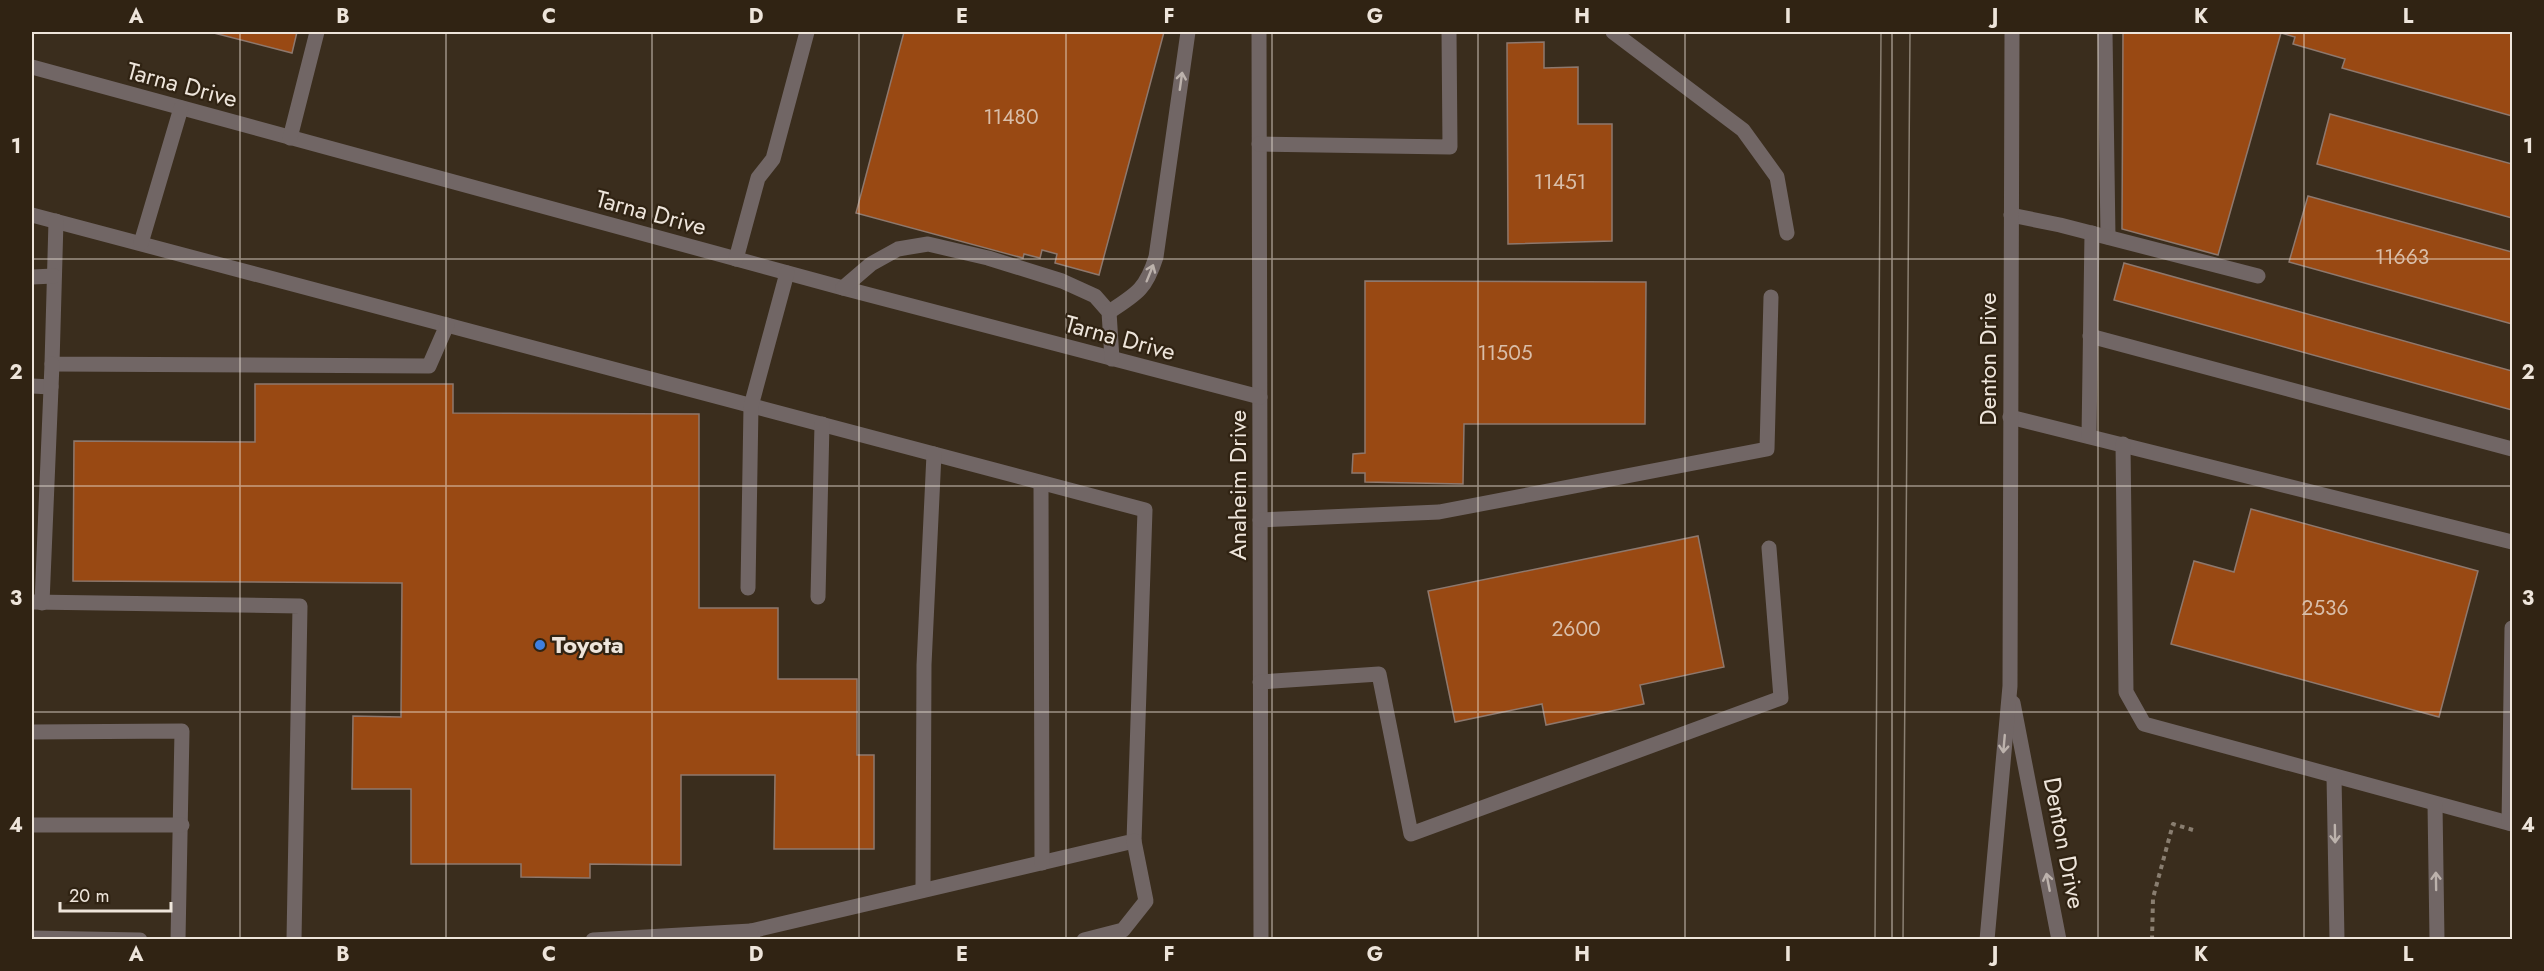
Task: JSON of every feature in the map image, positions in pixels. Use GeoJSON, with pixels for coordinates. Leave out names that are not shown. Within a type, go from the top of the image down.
{"type":"FeatureCollection","features":[{"type":"Feature","properties":{"kind":"street"},"geometry":{"type":"LineString","coordinates":[[290,138],[317,32]]}},
{"type":"Feature","properties":{"kind":"street"},"geometry":{"type":"LineString","coordinates":[[736,259],[758,178],[772,159],[807,32]]}},
{"type":"Feature","properties":{"kind":"street"},"geometry":{"type":"LineString","coordinates":[[1109,312],[1134,296],[1149,280],[1156,257],[1188,32]]}},
{"type":"Feature","properties":{"kind":"street","name":"Anaheim Drive"},"geometry":{"type":"LineString","coordinates":[[1259,32],[1261,939]]}},
{"type":"Feature","properties":{"kind":"street"},"geometry":{"type":"LineString","coordinates":[[1259,144],[1450,147],[1449,32]]}},
{"type":"Feature","properties":{"kind":"street"},"geometry":{"type":"LineString","coordinates":[[1613,32],[1743,130],[1777,177],[1787,233]]}},
{"type":"Feature","properties":{"kind":"street","name":"Denton Drive"},"geometry":{"type":"LineString","coordinates":[[1987,939],[2010,686],[2012,32]]}},
{"type":"Feature","properties":{"kind":"street"},"geometry":{"type":"LineString","coordinates":[[2105,32],[2108,237]]}},
{"type":"Feature","properties":{"kind":"street","name":"Tarna Drive"},"geometry":{"type":"LineString","coordinates":[[32,68],[787,273],[1260,397]]}},
{"type":"Feature","properties":{"kind":"street"},"geometry":{"type":"LineString","coordinates":[[141,243],[181,108]]}},
{"type":"Feature","properties":{"kind":"street"},"geometry":{"type":"LineString","coordinates":[[32,214],[1145,510],[1134,841],[1146,901],[1123,930],[1084,939]]}},
{"type":"Feature","properties":{"kind":"street"},"geometry":{"type":"LineString","coordinates":[[2011,215],[2092,233],[2258,276]]}},
{"type":"Feature","properties":{"kind":"street"},"geometry":{"type":"LineString","coordinates":[[56,221],[51,387],[39,513],[37,602],[300,606],[294,939]]}},
{"type":"Feature","properties":{"kind":"street"},"geometry":{"type":"LineString","coordinates":[[2089,436],[2092,233]]}},
{"type":"Feature","properties":{"kind":"street"},"geometry":{"type":"LineString","coordinates":[[843,288],[871,264],[898,249],[928,244],[988,258],[1062,281],[1095,296],[1109,312],[1112,359]]}},
{"type":"Feature","properties":{"kind":"street"},"geometry":{"type":"LineString","coordinates":[[748,588],[751,406],[787,273]]}},
{"type":"Feature","properties":{"kind":"street"},"geometry":{"type":"LineString","coordinates":[[32,277],[54,276]]}},
{"type":"Feature","properties":{"kind":"street"},"geometry":{"type":"LineString","coordinates":[[1260,520],[1439,512],[1767,448],[1771,297]]}},
{"type":"Feature","properties":{"kind":"street"},"geometry":{"type":"LineString","coordinates":[[52,364],[429,366],[447,324]]}},
{"type":"Feature","properties":{"kind":"street"},"geometry":{"type":"LineString","coordinates":[[2090,336],[2512,449]]}},
{"type":"Feature","properties":{"kind":"street"},"geometry":{"type":"LineString","coordinates":[[32,386],[51,387]]}},
{"type":"Feature","properties":{"kind":"street"},"geometry":{"type":"LineString","coordinates":[[2010,417],[2512,542]]}},
{"type":"Feature","properties":{"kind":"street"},"geometry":{"type":"LineString","coordinates":[[818,597],[822,424]]}},
{"type":"Feature","properties":{"kind":"street"},"geometry":{"type":"LineString","coordinates":[[2123,444],[2126,692],[2144,724],[2511,824],[2512,628]]}},
{"type":"Feature","properties":{"kind":"street"},"geometry":{"type":"LineString","coordinates":[[923,890],[924,665],[934,454]]}},
{"type":"Feature","properties":{"kind":"street"},"geometry":{"type":"LineString","coordinates":[[1041,483],[1042,863]]}},
{"type":"Feature","properties":{"kind":"street"},"geometry":{"type":"LineString","coordinates":[[1260,682],[1379,674],[1411,834],[1781,698],[1769,548]]}},
{"type":"Feature","properties":{"kind":"street","name":"Denton Drive"},"geometry":{"type":"LineString","coordinates":[[2010,686],[2058,939]]}},
{"type":"Feature","properties":{"kind":"street"},"geometry":{"type":"LineString","coordinates":[[32,732],[182,732],[178,939]]}},
{"type":"Feature","properties":{"kind":"street"},"geometry":{"type":"LineString","coordinates":[[2334,776],[2337,939]]}},
{"type":"Feature","properties":{"kind":"street"},"geometry":{"type":"LineString","coordinates":[[2435,804],[2437,939]]}},
{"type":"Feature","properties":{"kind":"street"},"geometry":{"type":"LineString","coordinates":[[32,825],[182,825]]}},
{"type":"Feature","properties":{"kind":"street"},"geometry":{"type":"LineString","coordinates":[[593,939],[752,935],[923,890],[1134,841]]}},
{"type":"Feature","properties":{"kind":"street"},"geometry":{"type":"LineString","coordinates":[[32,938],[140,939]]}},
{"type":"Feature","properties":{"kind":"path"},"geometry":{"type":"LineString","coordinates":[[2152,939],[2153,898],[2173,824],[2193,830]]}},
{"type":"Feature","properties":{"kind":"building"},"geometry":{"type":"Polygon","coordinates":[[[210,32],[297,32],[292,53],[210,32]]]}},
{"type":"Feature","properties":{"kind":"building"},"geometry":{"type":"Polygon","coordinates":[[[904,32],[1164,32],[1099,275],[1055,263],[1057,254],[1042,250],[1040,258],[1024,254],[1023,258],[856,213],[904,32]]]}},
{"type":"Feature","properties":{"kind":"building"},"geometry":{"type":"Polygon","coordinates":[[[2123,32],[2512,32],[2512,116],[2342,68],[2345,59],[2293,44],[2295,37],[2281,33],[2218,255],[2122,229],[2123,32]]]}},
{"type":"Feature","properties":{"kind":"building"},"geometry":{"type":"Polygon","coordinates":[[[1544,42],[1544,68],[1578,67],[1578,124],[1612,124],[1612,241],[1508,244],[1507,43],[1544,42]]]}},
{"type":"Feature","properties":{"kind":"building"},"geometry":{"type":"Polygon","coordinates":[[[2330,114],[2512,164],[2512,218],[2317,164],[2330,114]]]}},
{"type":"Feature","properties":{"kind":"building"},"geometry":{"type":"Polygon","coordinates":[[[2308,196],[2512,252],[2512,324],[2289,262],[2308,196]]]}},
{"type":"Feature","properties":{"kind":"building"},"geometry":{"type":"Polygon","coordinates":[[[2124,263],[2512,371],[2512,410],[2114,300],[2124,263]]]}},
{"type":"Feature","properties":{"kind":"building"},"geometry":{"type":"Polygon","coordinates":[[[1365,281],[1646,282],[1645,424],[1464,424],[1463,484],[1365,482],[1365,473],[1352,473],[1353,454],[1365,453],[1365,281]]]}},
{"type":"Feature","properties":{"kind":"building"},"geometry":{"type":"Polygon","coordinates":[[[255,384],[453,384],[453,413],[699,414],[699,608],[778,608],[778,679],[857,679],[857,755],[874,755],[874,849],[774,849],[775,775],[681,775],[681,865],[590,864],[590,878],[521,877],[521,864],[411,864],[411,789],[352,789],[353,716],[401,717],[402,583],[73,581],[74,441],[255,442],[255,384]]]}},
{"type":"Feature","properties":{"kind":"building"},"geometry":{"type":"Polygon","coordinates":[[[2251,509],[2478,571],[2439,717],[2171,644],[2194,561],[2234,572],[2251,509]]]}},
{"type":"Feature","properties":{"kind":"building"},"geometry":{"type":"Polygon","coordinates":[[[1698,536],[1724,667],[1640,685],[1644,704],[1546,725],[1542,704],[1455,722],[1428,591],[1698,536]]]}},
{"type":"Feature","properties":{"kind":"tram line"},"geometry":{"type":"LineString","coordinates":[[1875,940],[1881,32]]}},
{"type":"Feature","properties":{"kind":"tram line"},"geometry":{"type":"LineString","coordinates":[[1903,940],[1910,32]]}},
{"type":"Feature","properties":{"kind":"place","name":"Toyota"},"geometry":{"type":"Point","coordinates":[540,645]}}]}
